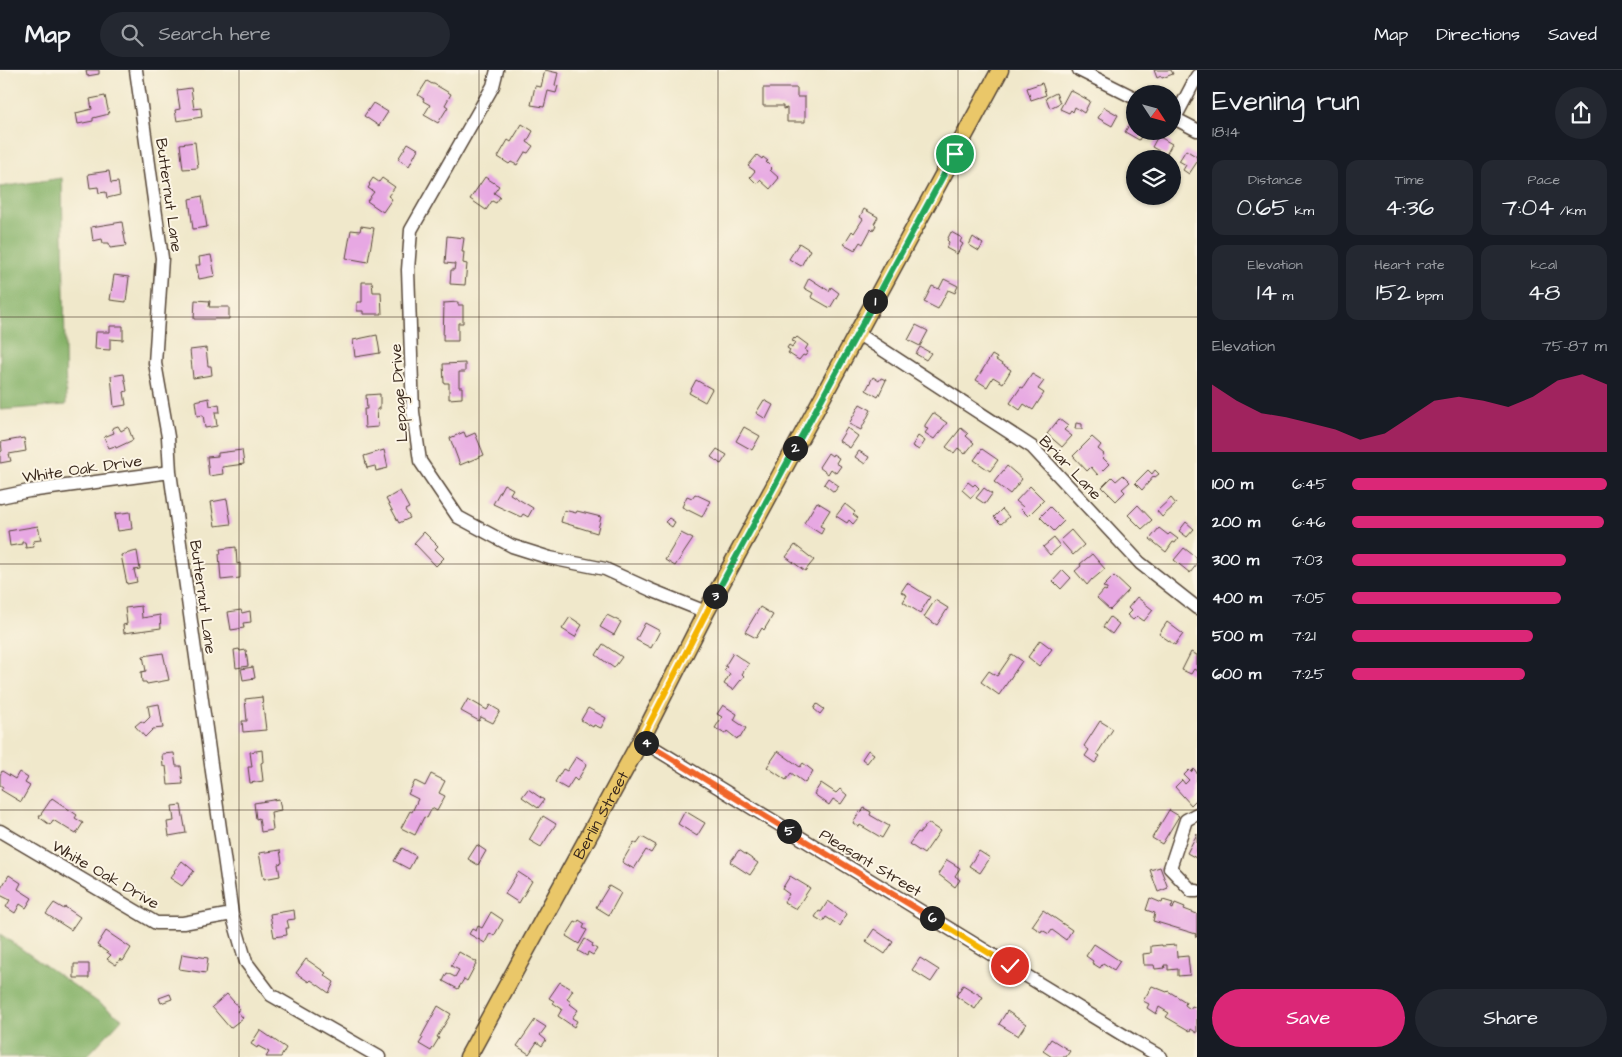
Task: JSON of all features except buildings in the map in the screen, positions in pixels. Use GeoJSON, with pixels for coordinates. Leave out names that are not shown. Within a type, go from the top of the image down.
{"type":"FeatureCollection","features":[{"type":"Feature","properties":{"kind":"main road","name":"Berlin Street"},"geometry":{"type":"LineString","coordinates":[[468,1057],[641,740],[706,612],[1000,70]]}},
{"type":"Feature","properties":{"kind":"street","name":"Butternut Lane"},"geometry":{"type":"LineString","coordinates":[[136,70],[162,258],[155,363],[168,437],[170,472],[232,914],[246,962],[271,995],[378,1057]]}},
{"type":"Feature","properties":{"kind":"street","name":"Lepage Drive"},"geometry":{"type":"LineString","coordinates":[[497,70],[493,86],[411,230],[408,270],[413,412],[420,461],[458,517],[512,546],[550,558],[605,569],[706,612]]}},
{"type":"Feature","properties":{"kind":"street"},"geometry":{"type":"LineString","coordinates":[[1079,70],[1126,94]]}},
{"type":"Feature","properties":{"kind":"street"},"geometry":{"type":"LineString","coordinates":[[1181,105],[1197,76]]}},
{"type":"Feature","properties":{"kind":"street"},"geometry":{"type":"LineString","coordinates":[[1181,122],[1197,130]]}},
{"type":"Feature","properties":{"kind":"street","name":"Briar Lane"},"geometry":{"type":"LineString","coordinates":[[857,333],[1032,448],[1140,563],[1197,608]]}},
{"type":"Feature","properties":{"kind":"street","name":"White Oak Drive"},"geometry":{"type":"LineString","coordinates":[[0,497],[30,491],[170,472]]}},
{"type":"Feature","properties":{"kind":"street","name":"Pleasant Street"},"geometry":{"type":"LineString","coordinates":[[641,740],[1162,1057]]}},
{"type":"Feature","properties":{"kind":"street"},"geometry":{"type":"LineString","coordinates":[[1197,814],[1186,820],[1170,868],[1192,891],[1197,891]]}},
{"type":"Feature","properties":{"kind":"street","name":"White Oak Drive"},"geometry":{"type":"LineString","coordinates":[[0,831],[156,923],[183,923],[232,914]]}},
{"type":"Feature","properties":{"kind":"green space"},"geometry":{"type":"Polygon","coordinates":[[[62,178],[66,405],[0,410],[0,187],[62,178]]]}},
{"type":"Feature","properties":{"kind":"green space"},"geometry":{"type":"Polygon","coordinates":[[[0,934],[122,1019],[86,1057],[0,1057],[0,934]]]}},
{"type":"Feature","properties":{"kind":"route"},"geometry":{"type":"LineString","coordinates":[[955,154],[706,612],[641,740],[1010,966]]}}]}
